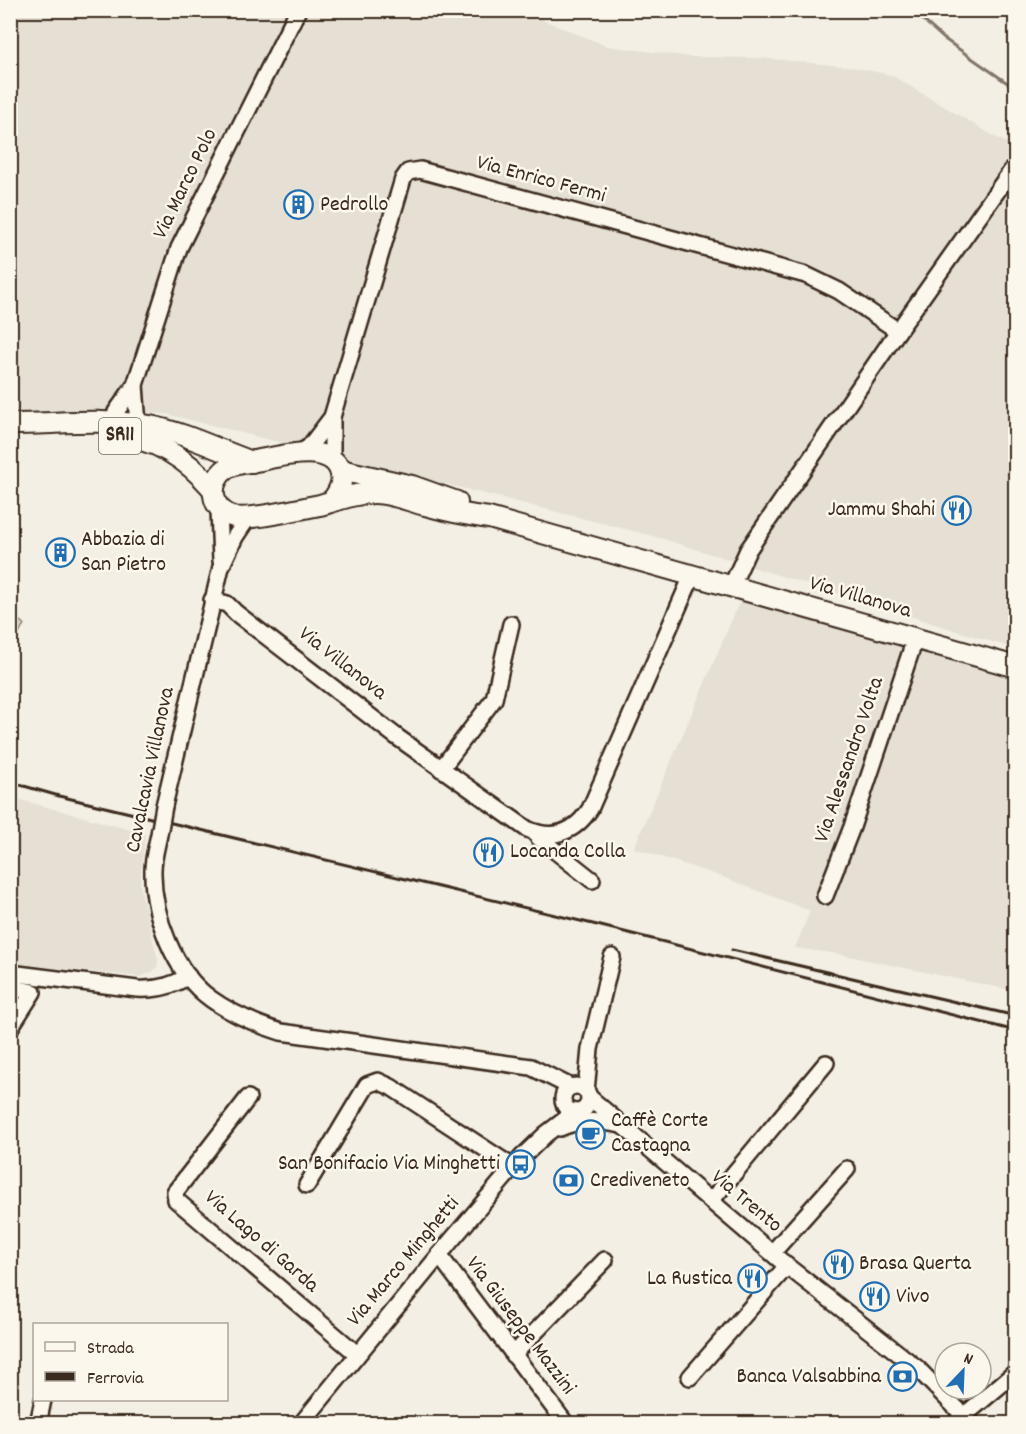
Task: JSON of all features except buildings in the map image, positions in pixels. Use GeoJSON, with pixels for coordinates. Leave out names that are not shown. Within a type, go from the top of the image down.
{"type":"FeatureCollection","features":[{"type":"Feature","properties":{"kind":"main road","name":"SR11"},"geometry":{"type":"LineString","coordinates":[[10,424],[114,423],[138,425],[163,430],[252,462]]}},
{"type":"Feature","properties":{"kind":"main road","name":"SR11"},"geometry":{"type":"LineString","coordinates":[[10,437],[117,436],[137,438],[180,458],[213,489]]}},
{"type":"Feature","properties":{"kind":"main road","name":"Via Villanova"},"geometry":{"type":"LineString","coordinates":[[213,489],[215,482],[227,468],[238,464],[298,454],[320,453],[345,471],[412,486],[463,504],[489,518]]}},
{"type":"Feature","properties":{"kind":"main road"},"geometry":{"type":"LineString","coordinates":[[331,502],[339,491],[341,482],[341,473],[336,464]]}},
{"type":"Feature","properties":{"kind":"main road"},"geometry":{"type":"LineString","coordinates":[[213,489],[214,499],[219,509],[234,517],[247,519]]}},
{"type":"Feature","properties":{"kind":"main road","name":"Via Villanova"},"geometry":{"type":"LineString","coordinates":[[247,519],[331,502],[353,494],[377,493],[457,514],[489,518],[1016,667]]}},
{"type":"Feature","properties":{"kind":"street","name":"Via Marco Polo"},"geometry":{"type":"LineString","coordinates":[[114,423],[116,412],[135,385],[179,248],[298,10]]}},
{"type":"Feature","properties":{"kind":"street"},"geometry":{"type":"LineString","coordinates":[[731,587],[748,550],[898,331],[1012,170],[1016,168]]}},
{"type":"Feature","properties":{"kind":"street","name":"Via Enrico Fermi"},"geometry":{"type":"LineString","coordinates":[[336,464],[332,455],[332,417],[403,179],[408,171],[420,170],[806,274],[839,291],[898,331]]}},
{"type":"Feature","properties":{"kind":"street","name":"Via Marco Polo"},"geometry":{"type":"LineString","coordinates":[[135,385],[138,425]]}},
{"type":"Feature","properties":{"kind":"street","name":"Via Enrico Fermi"},"geometry":{"type":"LineString","coordinates":[[298,454],[309,447],[332,417]]}},
{"type":"Feature","properties":{"kind":"street","name":"Cavalcavia Villanova"},"geometry":{"type":"LineString","coordinates":[[219,509],[221,567]]}},
{"type":"Feature","properties":{"kind":"street","name":"Cavalcavia Villanova"},"geometry":{"type":"LineString","coordinates":[[247,519],[221,567],[164,806],[153,868],[155,902],[167,940],[188,976],[209,998],[251,1022],[281,1032],[531,1067],[576,1098]]}},
{"type":"Feature","properties":{"kind":"street"},"geometry":{"type":"LineString","coordinates":[[535,833],[547,834],[569,830],[582,821],[590,809],[692,576]]}},
{"type":"Feature","properties":{"kind":"street","name":"Via Villanova"},"geometry":{"type":"LineString","coordinates":[[212,600],[227,604],[397,737],[535,833],[592,880]]}},
{"type":"Feature","properties":{"kind":"street"},"geometry":{"type":"LineString","coordinates":[[441,768],[494,699],[511,624]]}},
{"type":"Feature","properties":{"kind":"street","name":"Via Alessandro Volta"},"geometry":{"type":"LineString","coordinates":[[825,896],[852,827],[915,639]]}},
{"type":"Feature","properties":{"kind":"street"},"geometry":{"type":"LineString","coordinates":[[576,1098],[612,957]]}},
{"type":"Feature","properties":{"kind":"street"},"geometry":{"type":"LineString","coordinates":[[10,973],[156,990],[179,982],[188,976]]}},
{"type":"Feature","properties":{"kind":"street"},"geometry":{"type":"LineString","coordinates":[[10,987],[33,992],[10,1028]]}},
{"type":"Feature","properties":{"kind":"street"},"geometry":{"type":"LineString","coordinates":[[711,1202],[826,1063]]}},
{"type":"Feature","properties":{"kind":"street"},"geometry":{"type":"LineString","coordinates":[[307,1185],[367,1085],[378,1080],[513,1167]]}},
{"type":"Feature","properties":{"kind":"street","name":"Via Lago di Garda"},"geometry":{"type":"LineString","coordinates":[[248,1098],[175,1192],[176,1200],[357,1354]]}},
{"type":"Feature","properties":{"kind":"street","name":"Via Trento"},"geometry":{"type":"LineString","coordinates":[[576,1098],[622,1125],[787,1266],[917,1368],[964,1421]]}},
{"type":"Feature","properties":{"kind":"street","name":"Via Marco Minghetti"},"geometry":{"type":"LineString","coordinates":[[301,1424],[513,1167],[546,1134],[576,1098]]}},
{"type":"Feature","properties":{"kind":"street","name":"Via Marco Minghetti"},"geometry":{"type":"LineString","coordinates":[[546,1134],[565,1126],[588,1121],[622,1125]]}},
{"type":"Feature","properties":{"kind":"street"},"geometry":{"type":"LineString","coordinates":[[772,1253],[846,1169]]}},
{"type":"Feature","properties":{"kind":"street","name":"Via Giuseppe Mazzini"},"geometry":{"type":"LineString","coordinates":[[439,1255],[566,1424]]}},
{"type":"Feature","properties":{"kind":"street"},"geometry":{"type":"LineString","coordinates":[[513,1355],[605,1260]]}},
{"type":"Feature","properties":{"kind":"street","name":"Via Trento"},"geometry":{"type":"LineString","coordinates":[[690,1377],[787,1266]]}},
{"type":"Feature","properties":{"kind":"street"},"geometry":{"type":"LineString","coordinates":[[964,1421],[1016,1372]]}},
{"type":"Feature","properties":{"kind":"street"},"geometry":{"type":"LineString","coordinates":[[38,1424],[43,1401]]}},
{"type":"Feature","properties":{"kind":"shaded area"},"geometry":{"type":"Polygon","coordinates":[[[11,11],[534,11],[545,21],[607,46],[690,57],[761,58],[852,67],[891,75],[999,139],[1015,146],[1015,649],[657,537],[166,414],[115,412],[111,419],[11,418],[11,11]]]}},
{"type":"Feature","properties":{"kind":"shaded area"},"geometry":{"type":"Polygon","coordinates":[[[740,601],[1015,677],[1015,991],[839,954],[795,948],[810,911],[720,876],[634,848],[740,601]]]}},
{"type":"Feature","properties":{"kind":"shaded area"},"geometry":{"type":"Polygon","coordinates":[[[11,615],[24,624],[11,650],[11,615]]]}},
{"type":"Feature","properties":{"kind":"shaded area"},"geometry":{"type":"Polygon","coordinates":[[[10,797],[145,834],[140,882],[158,960],[157,967],[152,972],[140,977],[11,963],[10,797]]]}},
{"type":"Feature","properties":{"kind":"waterway"},"geometry":{"type":"LineString","coordinates":[[912,10],[943,38],[1016,89]]}},
{"type":"Feature","properties":{"kind":"railway"},"geometry":{"type":"LineString","coordinates":[[10,782],[59,796],[597,925],[1016,1031]]}},
{"type":"Feature","properties":{"kind":"railway"},"geometry":{"type":"LineString","coordinates":[[732,950],[1016,1016]]}},
{"type":"Feature","properties":{"kind":"place","name":"Pedrollo"},"geometry":{"type":"Point","coordinates":[299,205]}},
{"type":"Feature","properties":{"kind":"place","name":"Jammu Shahi"},"geometry":{"type":"Point","coordinates":[956,510]}},
{"type":"Feature","properties":{"kind":"place","name":"Abbazia di San Pietro"},"geometry":{"type":"Point","coordinates":[60,553]}},
{"type":"Feature","properties":{"kind":"place","name":"Locanda Colla"},"geometry":{"type":"Point","coordinates":[489,852]}},
{"type":"Feature","properties":{"kind":"place","name":"Caffè Corte Castagna"},"geometry":{"type":"Point","coordinates":[590,1134]}},
{"type":"Feature","properties":{"kind":"place","name":"San Bonifacio Via Minghetti"},"geometry":{"type":"Point","coordinates":[521,1164]}},
{"type":"Feature","properties":{"kind":"place","name":"Crediveneto"},"geometry":{"type":"Point","coordinates":[569,1181]}},
{"type":"Feature","properties":{"kind":"place","name":"Brasa Querta"},"geometry":{"type":"Point","coordinates":[838,1264]}},
{"type":"Feature","properties":{"kind":"place","name":"La Rustica"},"geometry":{"type":"Point","coordinates":[753,1279]}},
{"type":"Feature","properties":{"kind":"place","name":"Vivo"},"geometry":{"type":"Point","coordinates":[875,1297]}},
{"type":"Feature","properties":{"kind":"place","name":"Banca Valsabbina"},"geometry":{"type":"Point","coordinates":[902,1377]}}]}
